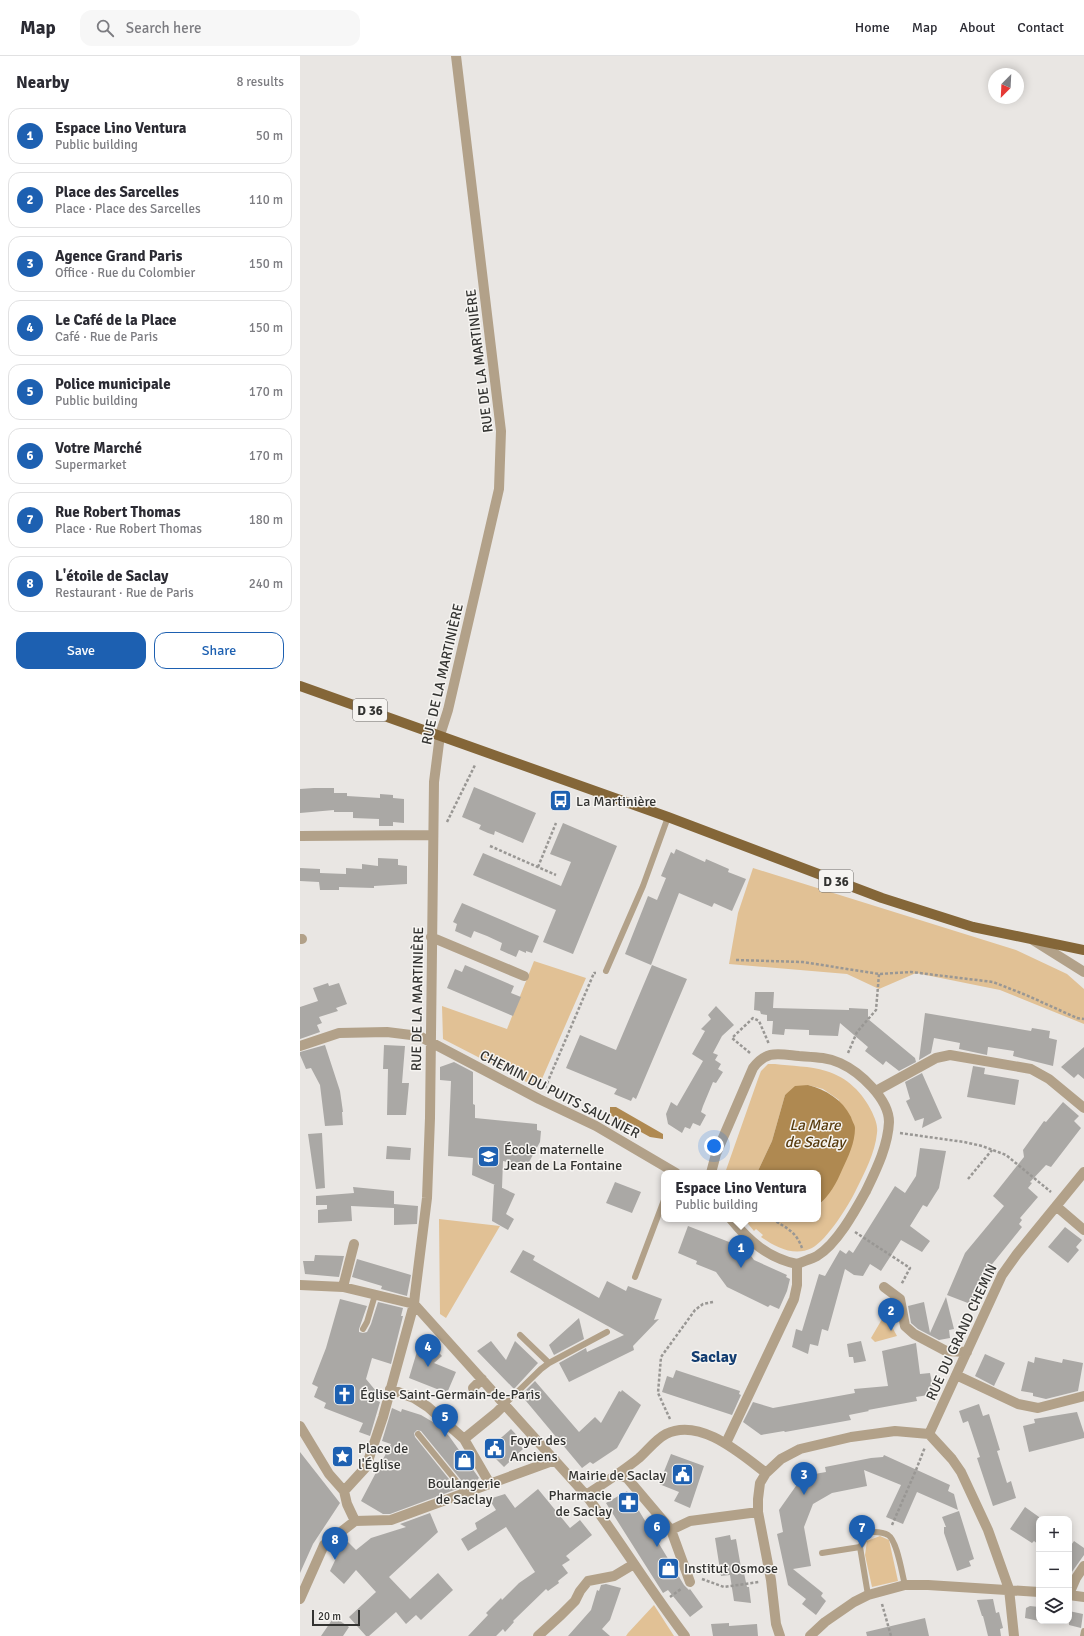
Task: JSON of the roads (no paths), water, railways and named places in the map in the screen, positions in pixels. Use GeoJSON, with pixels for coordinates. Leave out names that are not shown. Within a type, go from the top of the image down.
{"type":"FeatureCollection","features":[{"type":"Feature","properties":{"kind":"main road","name":"D 36"},"geometry":{"type":"LineString","coordinates":[[300,686],[668,817],[882,898],[973,927],[1084,950]]}},
{"type":"Feature","properties":{"kind":"street","name":"RUE DE LA MARTINIÈRE"},"geometry":{"type":"LineString","coordinates":[[344,1491],[366,1467],[381,1424],[414,1304],[427,1198],[430,1118],[434,782],[440,735],[448,710],[499,489],[502,452],[500,416],[456,56]]}},
{"type":"Feature","properties":{"kind":"street"},"geometry":{"type":"LineString","coordinates":[[300,836],[433,835]]}},
{"type":"Feature","properties":{"kind":"street"},"geometry":{"type":"LineString","coordinates":[[431,937],[524,976]]}},
{"type":"Feature","properties":{"kind":"street"},"geometry":{"type":"LineString","coordinates":[[1033,940],[1084,972]]}},
{"type":"Feature","properties":{"kind":"street","name":"CHEMIN DU PUITS SAULNIER"},"geometry":{"type":"LineString","coordinates":[[300,1046],[339,1033],[364,1032],[419,1036],[539,1099],[596,1126],[671,1170]]}},
{"type":"Feature","properties":{"kind":"street"},"geometry":{"type":"LineString","coordinates":[[712,1170],[719,1147],[747,1080],[756,1063],[760,1059],[772,1054],[816,1057],[841,1063],[856,1073],[876,1091],[885,1107],[889,1120],[882,1156],[858,1205],[844,1226],[827,1247],[818,1255],[801,1262],[772,1256],[759,1248],[734,1222]]}},
{"type":"Feature","properties":{"kind":"street"},"geometry":{"type":"LineString","coordinates":[[876,1091],[936,1058],[950,1055],[1031,1069],[1049,1079],[1084,1108]]}},
{"type":"Feature","properties":{"kind":"street","name":"RUE DU GRAND CHEMIN"},"geometry":{"type":"LineString","coordinates":[[929,1434],[1002,1275],[1084,1172]]}},
{"type":"Feature","properties":{"kind":"street"},"geometry":{"type":"LineString","coordinates":[[1056,1206],[1084,1230]]}},
{"type":"Feature","properties":{"kind":"street"},"geometry":{"type":"LineString","coordinates":[[342,1288],[354,1244]]}},
{"type":"Feature","properties":{"kind":"street"},"geometry":{"type":"LineString","coordinates":[[726,1444],[794,1299],[801,1262]]}},
{"type":"Feature","properties":{"kind":"street"},"geometry":{"type":"LineString","coordinates":[[300,1285],[342,1288],[414,1304],[586,1495],[661,1604],[685,1636]]}},
{"type":"Feature","properties":{"kind":"street"},"geometry":{"type":"LineString","coordinates":[[884,1287],[900,1299],[905,1326],[914,1334],[946,1351],[967,1352]]}},
{"type":"Feature","properties":{"kind":"street"},"geometry":{"type":"LineString","coordinates":[[956,1375],[1018,1404],[1028,1407],[1038,1408],[1084,1396]]}},
{"type":"Feature","properties":{"kind":"street"},"geometry":{"type":"LineString","coordinates":[[473,1388],[482,1380]]}},
{"type":"Feature","properties":{"kind":"street"},"geometry":{"type":"LineString","coordinates":[[390,1389],[414,1398],[428,1407],[464,1439],[490,1484]]}},
{"type":"Feature","properties":{"kind":"street"},"geometry":{"type":"LineString","coordinates":[[464,1439],[505,1404]]}},
{"type":"Feature","properties":{"kind":"street"},"geometry":{"type":"LineString","coordinates":[[300,1426],[329,1474],[344,1491],[347,1504],[355,1521]]}},
{"type":"Feature","properties":{"kind":"street"},"geometry":{"type":"LineString","coordinates":[[586,1495],[639,1458],[665,1434],[675,1431],[690,1430],[704,1433],[726,1444],[766,1472]]}},
{"type":"Feature","properties":{"kind":"street"},"geometry":{"type":"LineString","coordinates":[[780,1636],[776,1624],[771,1580],[758,1512],[760,1483],[766,1472],[781,1459],[800,1450],[844,1439],[895,1431],[929,1434],[952,1459],[961,1472],[988,1530],[1009,1589],[1014,1636]]}},
{"type":"Feature","properties":{"kind":"street"},"geometry":{"type":"LineString","coordinates":[[300,1599],[324,1545],[355,1521],[391,1520],[555,1460]]}},
{"type":"Feature","properties":{"kind":"street"},"geometry":{"type":"LineString","coordinates":[[616,1475],[627,1478],[671,1530],[690,1582]]}},
{"type":"Feature","properties":{"kind":"street"},"geometry":{"type":"LineString","coordinates":[[671,1530],[690,1521],[758,1512]]}},
{"type":"Feature","properties":{"kind":"street"},"geometry":{"type":"LineString","coordinates":[[538,1636],[562,1615],[575,1601],[588,1580],[614,1576],[634,1564]]}},
{"type":"Feature","properties":{"kind":"street"},"geometry":{"type":"LineString","coordinates":[[1072,1588],[1084,1566]]}},
{"type":"Feature","properties":{"kind":"street"},"geometry":{"type":"LineString","coordinates":[[810,1636],[840,1611],[868,1595],[905,1585],[1009,1589],[1036,1592]]}},
{"type":"Feature","properties":{"kind":"street"},"geometry":{"type":"LineString","coordinates":[[1072,1595],[1084,1597]]}},
{"type":"Feature","properties":{"kind":"lane"},"geometry":{"type":"LineString","coordinates":[[606,971],[643,886],[668,817]]}},
{"type":"Feature","properties":{"kind":"lane"},"geometry":{"type":"LineString","coordinates":[[635,1276],[661,1208]]}},
{"type":"Feature","properties":{"kind":"lane"},"geometry":{"type":"LineString","coordinates":[[363,1329],[367,1322],[375,1295]]}},
{"type":"Feature","properties":{"kind":"lane"},"geometry":{"type":"LineString","coordinates":[[505,1404],[549,1363],[607,1332]]}},
{"type":"Feature","properties":{"kind":"lane"},"geometry":{"type":"LineString","coordinates":[[520,1335],[549,1363]]}},
{"type":"Feature","properties":{"kind":"lane"},"geometry":{"type":"LineString","coordinates":[[418,1434],[466,1493]]}},
{"type":"Feature","properties":{"kind":"lane"},"geometry":{"type":"LineString","coordinates":[[868,1595],[860,1547],[869,1532],[878,1531],[888,1535],[894,1541],[905,1585]]}},
{"type":"Feature","properties":{"kind":"lane"},"geometry":{"type":"LineString","coordinates":[[822,1553],[860,1547]]}},
{"type":"Feature","properties":{"kind":"lane"},"geometry":{"type":"LineString","coordinates":[[1083,1636],[1084,1631]]}},
{"type":"Feature","properties":{"kind":"water","name":"La Mare de Saclay"},"geometry":{"type":"Polygon","coordinates":[[[808,1085],[833,1096],[843,1105],[855,1126],[854,1139],[847,1160],[829,1194],[821,1203],[821,1170],[758,1170],[772,1141],[785,1095],[795,1086],[808,1085]]]}},
{"type":"Feature","properties":{"kind":"water"},"geometry":{"type":"Polygon","coordinates":[[[610,1107],[616,1107],[663,1134],[663,1139],[650,1137],[610,1115],[610,1107]]]}},
{"type":"Feature","properties":{"kind":"place","name":"La Martinière"},"geometry":{"type":"Point","coordinates":[560,801]}},
{"type":"Feature","properties":{"kind":"place","name":"École maternelle Jean de La Fontaine"},"geometry":{"type":"Point","coordinates":[488,1157]}},
{"type":"Feature","properties":{"kind":"place","name":"Espace Lino Ventura"},"geometry":{"type":"Point","coordinates":[741,1268]}},
{"type":"Feature","properties":{"kind":"place","name":"Place des Sarcelles"},"geometry":{"type":"Point","coordinates":[891,1331]}},
{"type":"Feature","properties":{"kind":"place","name":"Le Café de la Place"},"geometry":{"type":"Point","coordinates":[428,1367]}},
{"type":"Feature","properties":{"kind":"place","name":"Église Saint-Germain-de-Paris"},"geometry":{"type":"Point","coordinates":[345,1394]}},
{"type":"Feature","properties":{"kind":"place","name":"Police municipale"},"geometry":{"type":"Point","coordinates":[445,1437]}},
{"type":"Feature","properties":{"kind":"place","name":"Foyer des Anciens"},"geometry":{"type":"Point","coordinates":[494,1448]}},
{"type":"Feature","properties":{"kind":"place","name":"Place de l'Église"},"geometry":{"type":"Point","coordinates":[343,1456]}},
{"type":"Feature","properties":{"kind":"place","name":"Boulangerie de Saclay"},"geometry":{"type":"Point","coordinates":[464,1461]}},
{"type":"Feature","properties":{"kind":"place","name":"Mairie de Saclay"},"geometry":{"type":"Point","coordinates":[682,1475]}},
{"type":"Feature","properties":{"kind":"place","name":"Agence Grand Paris"},"geometry":{"type":"Point","coordinates":[804,1495]}},
{"type":"Feature","properties":{"kind":"place","name":"Pharmacie de Saclay"},"geometry":{"type":"Point","coordinates":[628,1503]}},
{"type":"Feature","properties":{"kind":"place","name":"Votre Marché"},"geometry":{"type":"Point","coordinates":[657,1547]}},
{"type":"Feature","properties":{"kind":"place","name":"Rue Robert Thomas"},"geometry":{"type":"Point","coordinates":[862,1548]}},
{"type":"Feature","properties":{"kind":"place","name":"L'étoile de Saclay"},"geometry":{"type":"Point","coordinates":[335,1560]}},
{"type":"Feature","properties":{"kind":"place","name":"Institut Osmose"},"geometry":{"type":"Point","coordinates":[669,1568]}},
{"type":"Feature","properties":{"kind":"district","name":"Saclay"},"geometry":{"type":"Point","coordinates":[714,1356]}}]}
